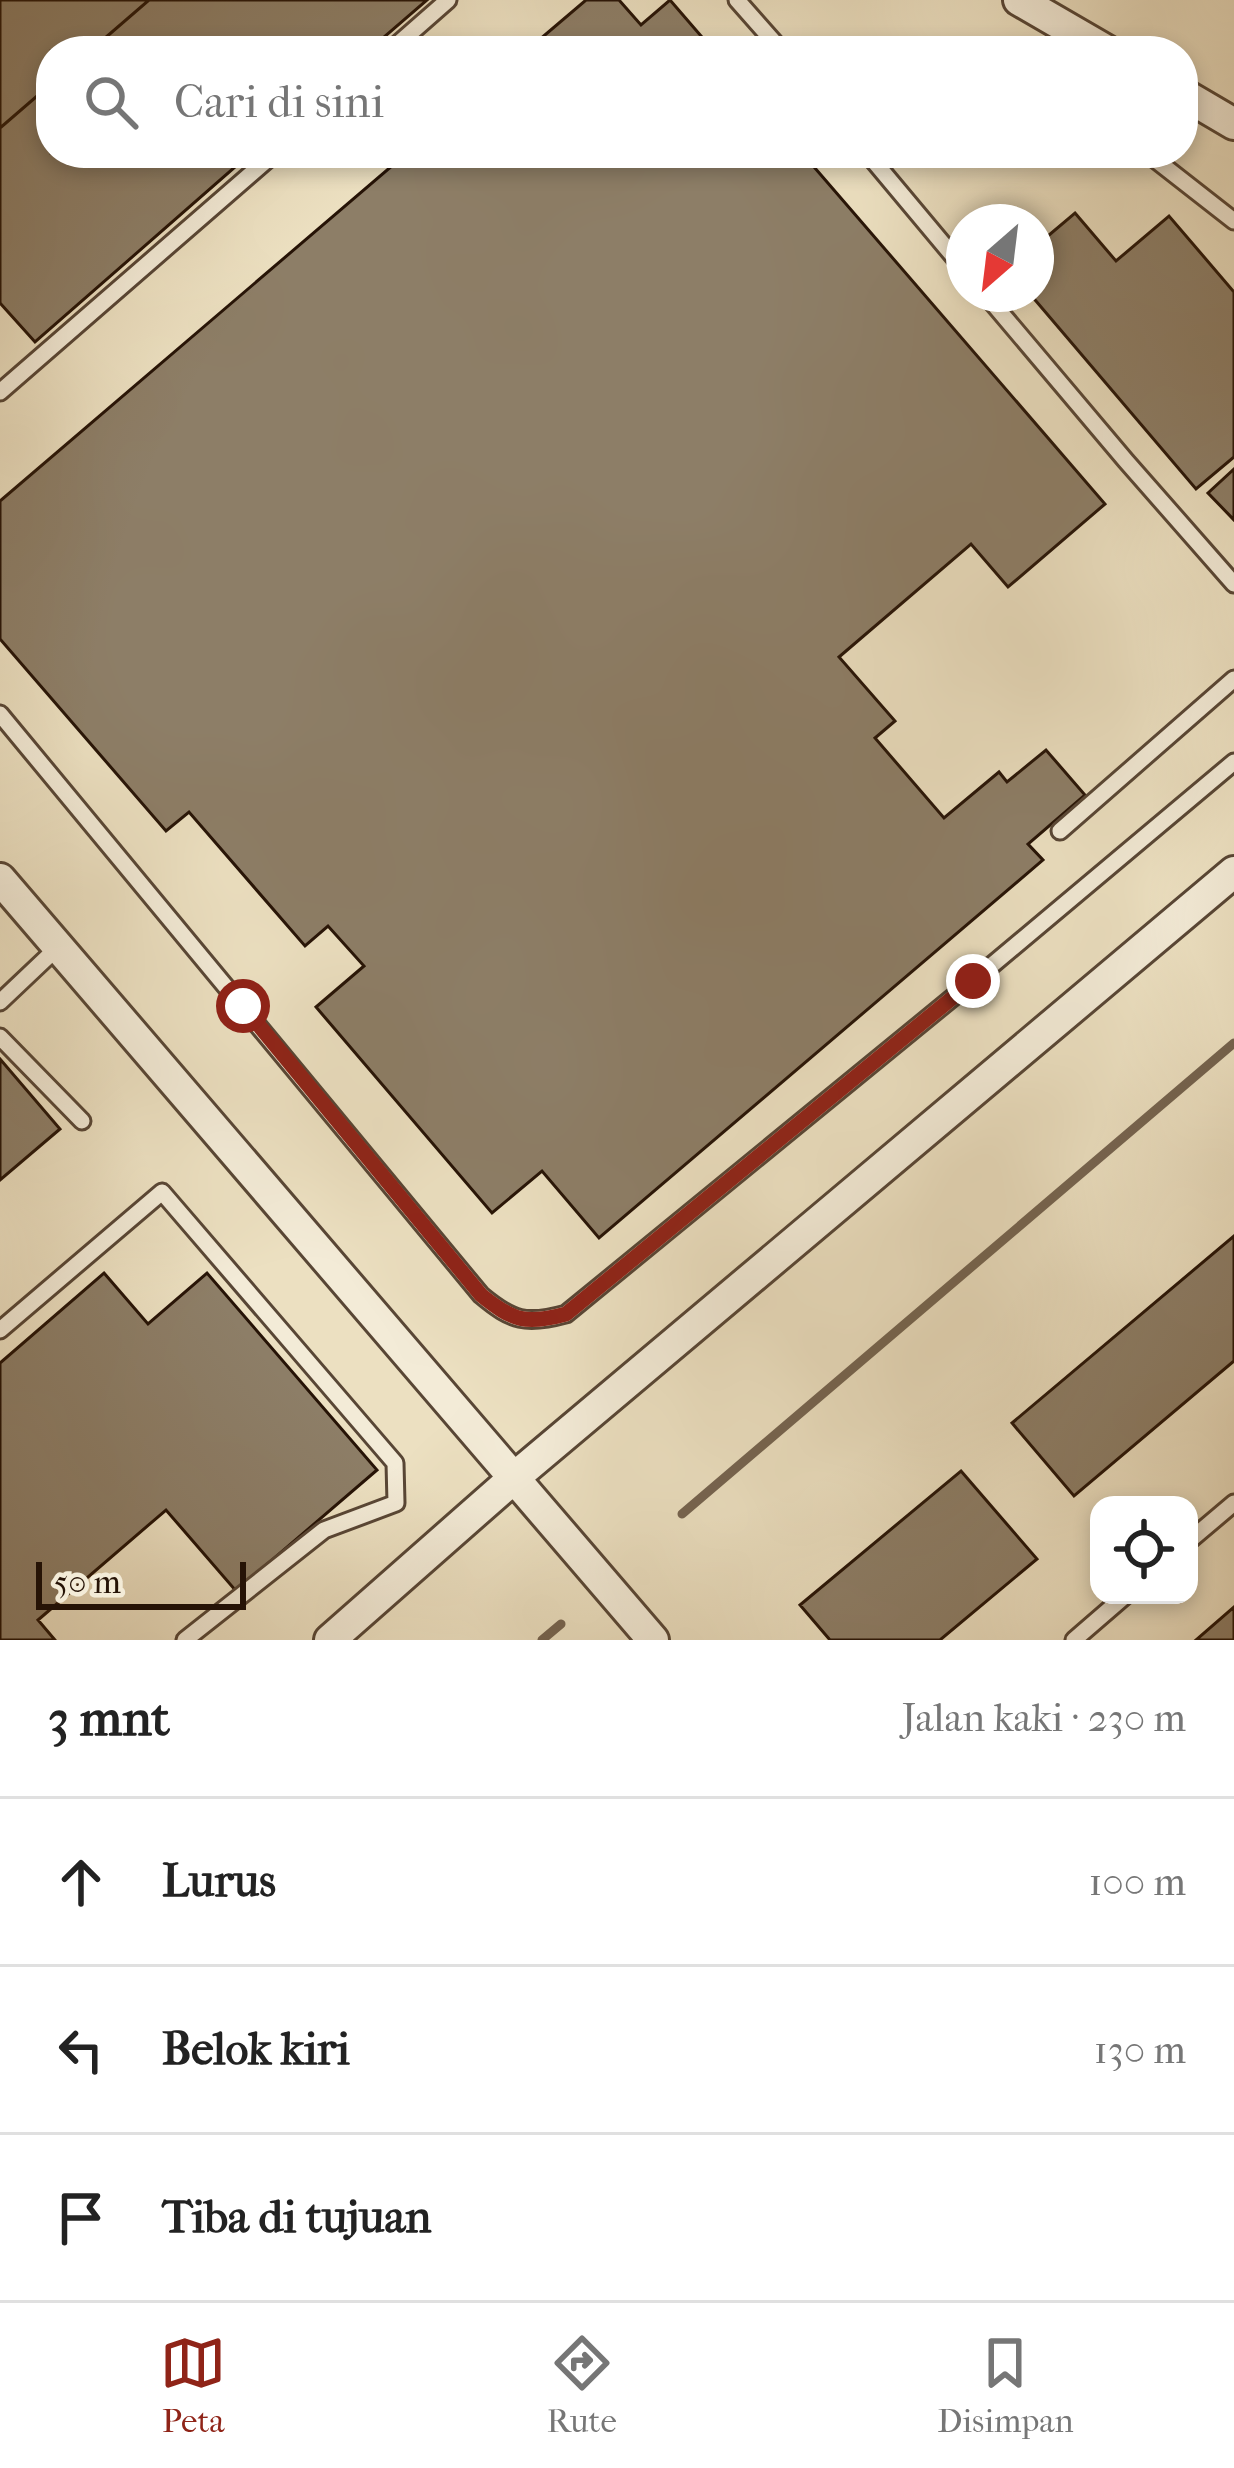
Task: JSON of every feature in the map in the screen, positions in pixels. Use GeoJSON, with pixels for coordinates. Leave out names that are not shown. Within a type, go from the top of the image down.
{"type":"FeatureCollection","features":[{"type":"Feature","properties":{"kind":"street"},"geometry":{"type":"LineString","coordinates":[[1019,0],[1081,36]]}},
{"type":"Feature","properties":{"kind":"street"},"geometry":{"type":"LineString","coordinates":[[1198,103],[1234,124]]}},
{"type":"Feature","properties":{"kind":"street"},"geometry":{"type":"LineString","coordinates":[[330,1640],[515,1477],[1234,872]]}},
{"type":"Feature","properties":{"kind":"street"},"geometry":{"type":"LineString","coordinates":[[4,894],[57,948],[653,1640]]}},
{"type":"Feature","properties":{"kind":"lane"},"geometry":{"type":"LineString","coordinates":[[408,36],[448,0]]}},
{"type":"Feature","properties":{"kind":"lane"},"geometry":{"type":"LineString","coordinates":[[737,0],[769,36]]}},
{"type":"Feature","properties":{"kind":"lane"},"geometry":{"type":"LineString","coordinates":[[0,392],[258,168]]}},
{"type":"Feature","properties":{"kind":"lane"},"geometry":{"type":"LineString","coordinates":[[880,168],[946,247]]}},
{"type":"Feature","properties":{"kind":"lane"},"geometry":{"type":"LineString","coordinates":[[1166,168],[1234,221]]}},
{"type":"Feature","properties":{"kind":"lane"},"geometry":{"type":"LineString","coordinates":[[1001,312],[1234,584]]}},
{"type":"Feature","properties":{"kind":"lane"},"geometry":{"type":"LineString","coordinates":[[1060,831],[1234,679]]}},
{"type":"Feature","properties":{"kind":"lane"},"geometry":{"type":"LineString","coordinates":[[0,714],[481,1295],[519,1320],[538,1322],[566,1314],[1234,763]]}},
{"type":"Feature","properties":{"kind":"lane"},"geometry":{"type":"LineString","coordinates":[[0,1002],[57,948]]}},
{"type":"Feature","properties":{"kind":"lane"},"geometry":{"type":"LineString","coordinates":[[0,1037],[82,1121]]}},
{"type":"Feature","properties":{"kind":"lane"},"geometry":{"type":"LineString","coordinates":[[0,1330],[162,1192],[394,1463],[396,1503],[324,1530],[185,1640]]}},
{"type":"Feature","properties":{"kind":"lane"},"geometry":{"type":"LineString","coordinates":[[1198,1533],[1234,1503]]}},
{"type":"Feature","properties":{"kind":"lane"},"geometry":{"type":"LineString","coordinates":[[1074,1640],[1116,1604]]}},
{"type":"Feature","properties":{"kind":"building"},"geometry":{"type":"Polygon","coordinates":[[[0,0],[149,0],[107,36],[36,36],[36,97],[0,128],[0,0]]]}},
{"type":"Feature","properties":{"kind":"building"},"geometry":{"type":"Polygon","coordinates":[[[149,0],[427,0],[385,36],[107,36],[149,0]]]}},
{"type":"Feature","properties":{"kind":"building"},"geometry":{"type":"Polygon","coordinates":[[[586,0],[619,0],[641,25],[670,0],[701,36],[544,36],[586,0]]]}},
{"type":"Feature","properties":{"kind":"building"},"geometry":{"type":"Polygon","coordinates":[[[36,97],[36,168],[234,168],[35,342],[0,303],[0,128],[36,97]]]}},
{"type":"Feature","properties":{"kind":"building"},"geometry":{"type":"Polygon","coordinates":[[[389,168],[815,168],[1105,504],[1008,587],[971,544],[839,657],[895,721],[875,738],[944,818],[999,772],[1007,782],[1046,750],[1085,795],[1028,844],[1043,860],[599,1238],[542,1171],[492,1213],[316,1007],[364,966],[328,926],[305,946],[189,812],[166,831],[0,639],[0,501],[389,168]]]}},
{"type":"Feature","properties":{"kind":"building"},"geometry":{"type":"Polygon","coordinates":[[[1075,213],[1116,261],[1169,216],[1234,292],[1234,457],[1196,489],[1045,312],[1054,312],[1054,231],[1075,213]]]}},
{"type":"Feature","properties":{"kind":"building"},"geometry":{"type":"Polygon","coordinates":[[[1234,469],[1234,520],[1208,493],[1234,469]]]}},
{"type":"Feature","properties":{"kind":"building"},"geometry":{"type":"Polygon","coordinates":[[[0,1059],[60,1129],[0,1180],[0,1059]]]}},
{"type":"Feature","properties":{"kind":"building"},"geometry":{"type":"Polygon","coordinates":[[[1234,1236],[1234,1361],[1074,1496],[1012,1423],[1234,1236]]]}},
{"type":"Feature","properties":{"kind":"building"},"geometry":{"type":"Polygon","coordinates":[[[104,1273],[148,1324],[207,1273],[377,1470],[236,1591],[166,1510],[38,1620],[55,1640],[0,1640],[0,1363],[104,1273]]]}},
{"type":"Feature","properties":{"kind":"building"},"geometry":{"type":"Polygon","coordinates":[[[961,1471],[1037,1559],[940,1640],[830,1640],[800,1605],[961,1471]]]}},
{"type":"Feature","properties":{"kind":"building"},"geometry":{"type":"Polygon","coordinates":[[[1234,1607],[1234,1640],[1196,1640],[1234,1607]]]}},
{"type":"Feature","properties":{"kind":"waterway"},"geometry":{"type":"LineString","coordinates":[[682,1514],[1234,1043]]}},
{"type":"Feature","properties":{"kind":"waterway"},"geometry":{"type":"LineString","coordinates":[[542,1640],[561,1624]]}},
{"type":"Feature","properties":{"kind":"route"},"geometry":{"type":"LineString","coordinates":[[243,1006],[481,1295],[519,1320],[538,1322],[566,1314],[973,981]]}}]}
